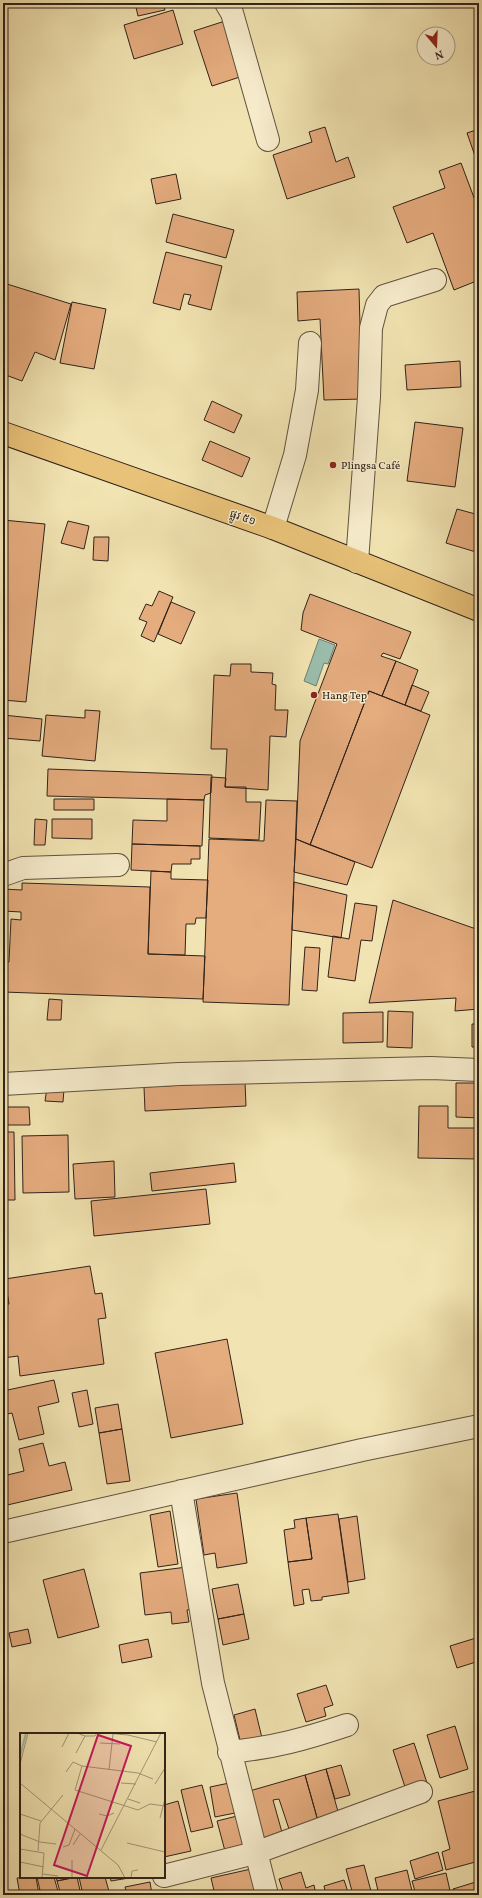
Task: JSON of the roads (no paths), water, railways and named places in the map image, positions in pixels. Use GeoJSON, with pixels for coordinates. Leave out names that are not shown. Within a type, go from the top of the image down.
{"type":"FeatureCollection","features":[{"type":"Feature","properties":{"kind":"main road","name":"ផ្លូវ ៥១"},"geometry":{"type":"LineString","coordinates":[[3,433],[273,528],[479,610]]}},
{"type":"Feature","properties":{"kind":"street"},"geometry":{"type":"LineString","coordinates":[[226,3],[232,13],[268,140]]}},
{"type":"Feature","properties":{"kind":"street"},"geometry":{"type":"LineString","coordinates":[[357,562],[369,397],[371,328],[377,305],[384,296],[435,280]]}},
{"type":"Feature","properties":{"kind":"street"},"geometry":{"type":"LineString","coordinates":[[273,528],[295,455],[307,390],[310,344]]}},
{"type":"Feature","properties":{"kind":"street"},"geometry":{"type":"LineString","coordinates":[[3,875],[24,868],[118,865]]}},
{"type":"Feature","properties":{"kind":"street"},"geometry":{"type":"LineString","coordinates":[[3,1084],[179,1074],[431,1068],[479,1070]]}},
{"type":"Feature","properties":{"kind":"street"},"geometry":{"type":"LineString","coordinates":[[3,1532],[362,1450],[479,1426]]}},
{"type":"Feature","properties":{"kind":"street"},"geometry":{"type":"LineString","coordinates":[[181,1491],[212,1683],[254,1852],[267,1895]]}},
{"type":"Feature","properties":{"kind":"street"},"geometry":{"type":"LineString","coordinates":[[229,1752],[259,1750],[298,1742],[347,1725]]}},
{"type":"Feature","properties":{"kind":"street"},"geometry":{"type":"LineString","coordinates":[[165,1876],[254,1852],[421,1792]]}},
{"type":"Feature","properties":{"kind":"place","name":"Plingsa Café"},"geometry":{"type":"Point","coordinates":[333,465]}},
{"type":"Feature","properties":{"kind":"place","name":"Hang Tep"},"geometry":{"type":"Point","coordinates":[314,695]}}]}
